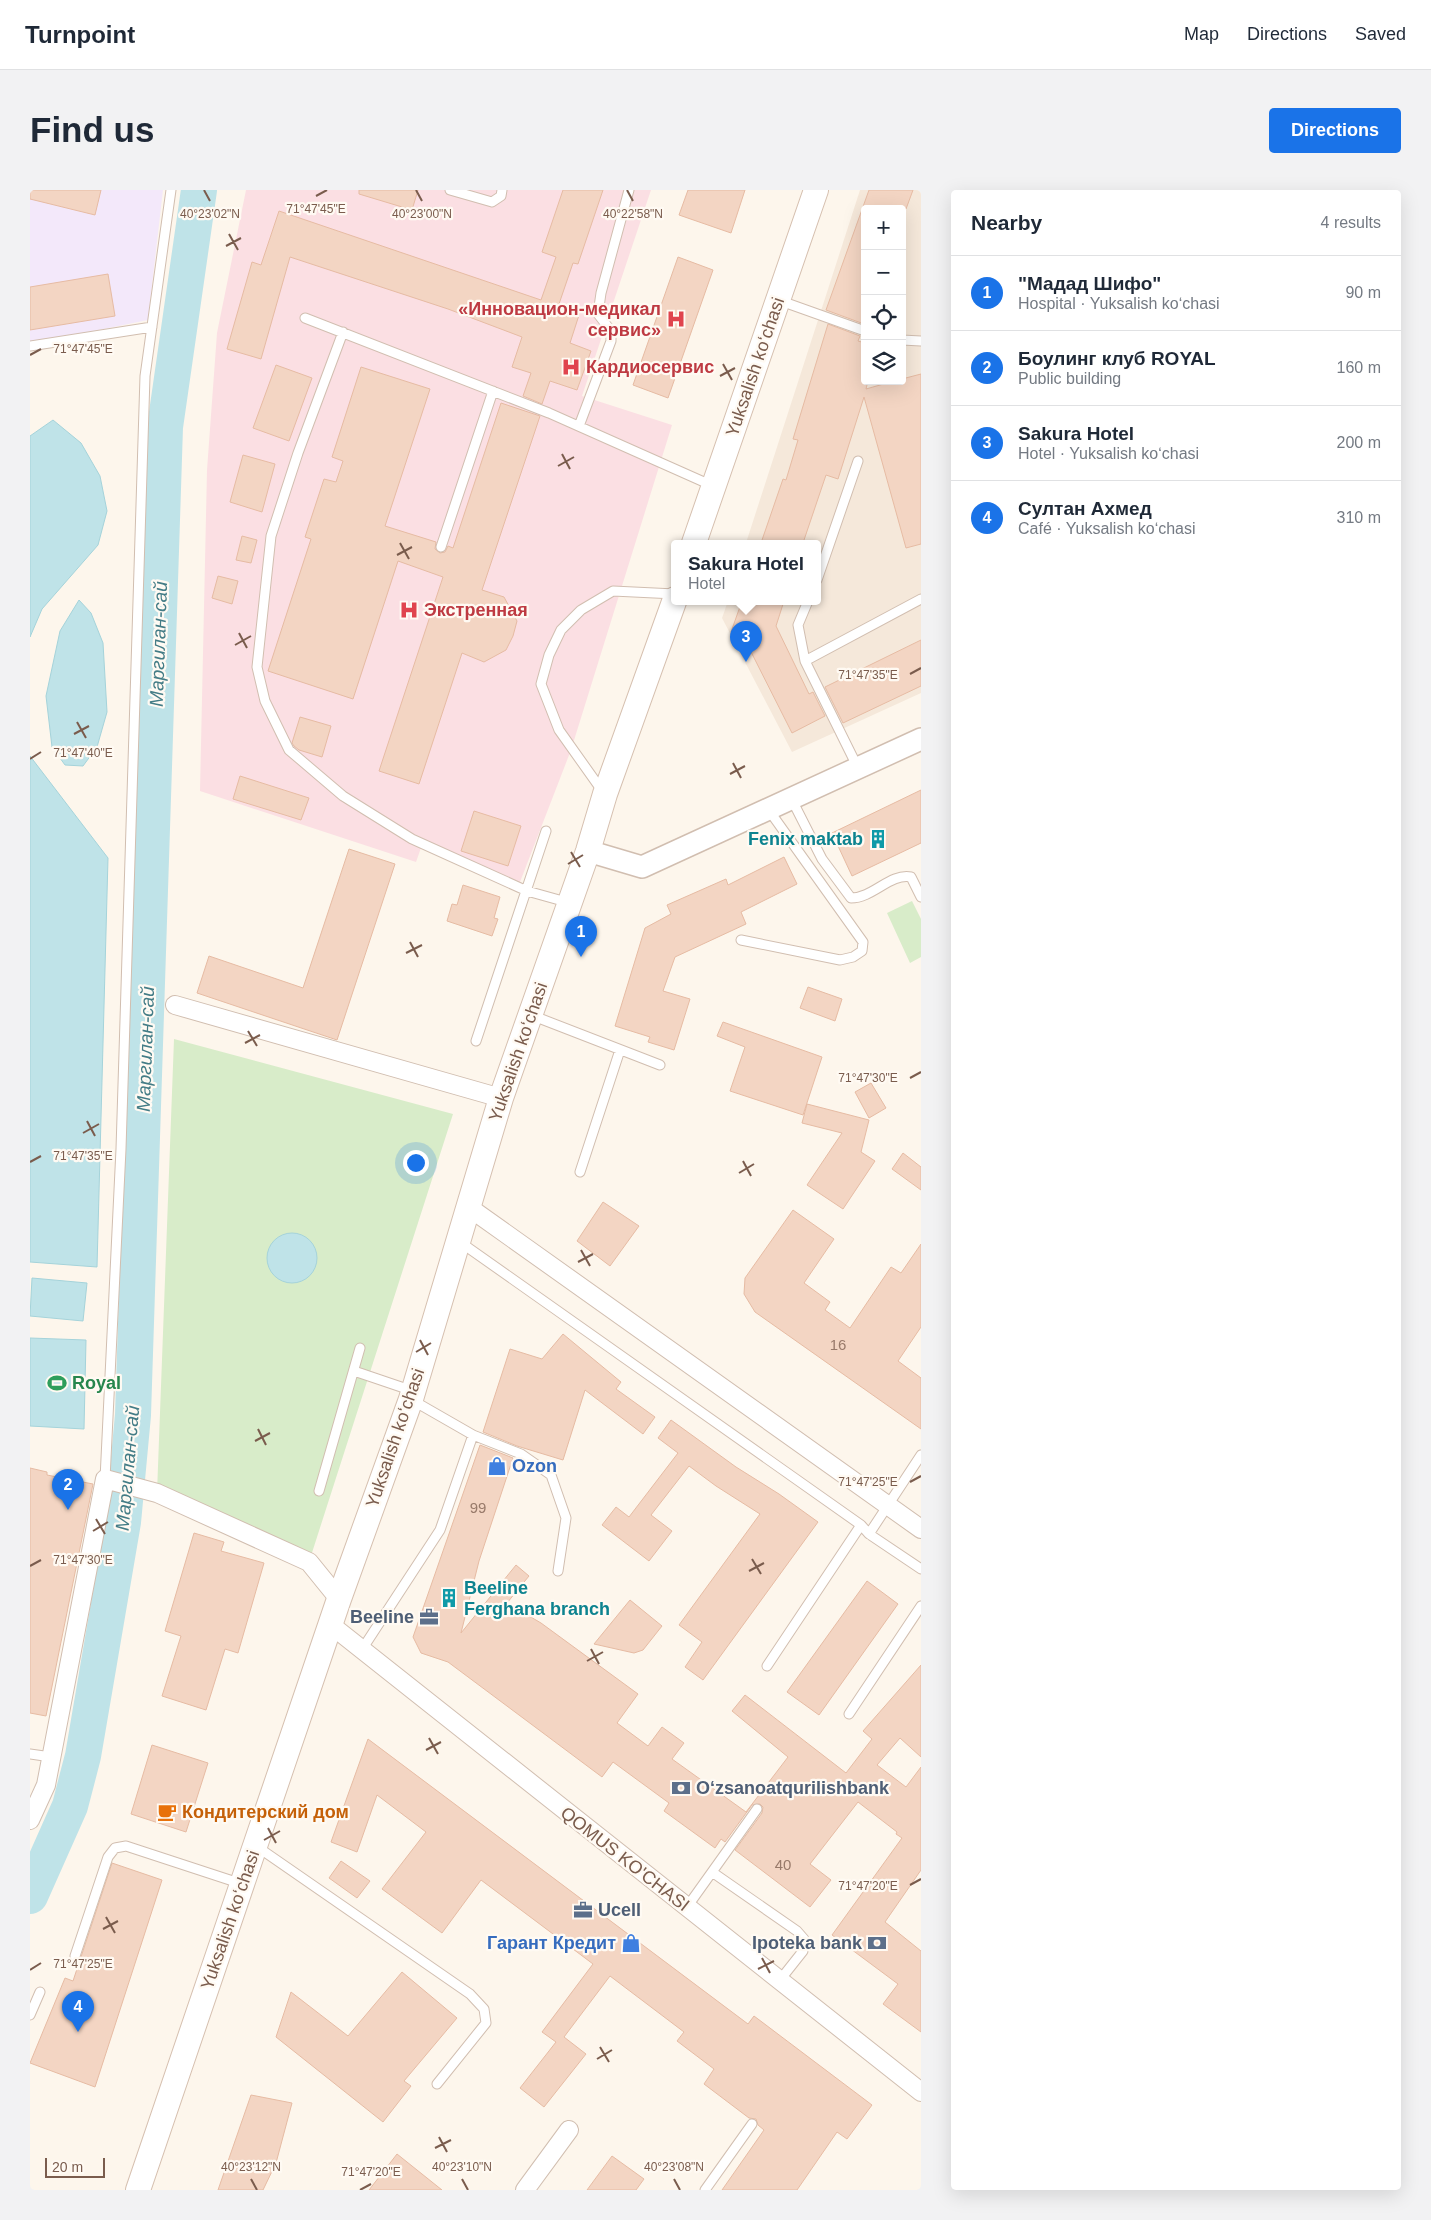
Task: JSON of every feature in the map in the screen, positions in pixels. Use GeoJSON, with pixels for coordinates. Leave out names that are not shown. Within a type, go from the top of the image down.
{"type":"FeatureCollection","features":[{"type":"Feature","properties":{"kind":"main road","name":"Yuksalish koʻchasi"},"geometry":{"type":"LineString","coordinates":[[695,540],[816,190]]}},
{"type":"Feature","properties":{"kind":"main road","name":"Yuksalish koʻchasi"},"geometry":{"type":"LineString","coordinates":[[138,2190],[339,1599],[412,1395],[467,1206],[501,1098],[588,851],[605,794],[672,605]]}},
{"type":"Feature","properties":{"kind":"street"},"geometry":{"type":"LineString","coordinates":[[588,851],[642,867],[921,739]]}},
{"type":"Feature","properties":{"kind":"street"},"geometry":{"type":"LineString","coordinates":[[175,1005],[501,1098]]}},
{"type":"Feature","properties":{"kind":"street"},"geometry":{"type":"LineString","coordinates":[[467,1206],[921,1529]]}},
{"type":"Feature","properties":{"kind":"street"},"geometry":{"type":"LineString","coordinates":[[30,1820],[46,1785],[105,1480],[157,1493],[309,1562],[339,1599]]}},
{"type":"Feature","properties":{"kind":"street","name":"QOMUS KO'CHASI"},"geometry":{"type":"LineString","coordinates":[[331,1625],[361,1651],[921,2092]]}},
{"type":"Feature","properties":{"kind":"street"},"geometry":{"type":"LineString","coordinates":[[525,2190],[569,2130]]}},
{"type":"Feature","properties":{"kind":"lane"},"geometry":{"type":"LineString","coordinates":[[105,1480],[122,1149],[145,376],[171,190]]}},
{"type":"Feature","properties":{"kind":"lane"},"geometry":{"type":"LineString","coordinates":[[450,190],[492,202],[501,196],[502,190]]}},
{"type":"Feature","properties":{"kind":"lane"},"geometry":{"type":"LineString","coordinates":[[579,426],[611,340],[611,331],[598,314],[601,293],[629,190]]}},
{"type":"Feature","properties":{"kind":"lane"},"geometry":{"type":"LineString","coordinates":[[778,300],[861,330]]}},
{"type":"Feature","properties":{"kind":"lane"},"geometry":{"type":"LineString","coordinates":[[304,318],[579,426],[714,486]]}},
{"type":"Feature","properties":{"kind":"lane"},"geometry":{"type":"LineString","coordinates":[[30,346],[152,327]]}},
{"type":"Feature","properties":{"kind":"lane"},"geometry":{"type":"LineString","coordinates":[[343,332],[298,453],[271,536],[257,668],[265,701],[289,750],[343,796],[412,839],[527,891],[570,903]]}},
{"type":"Feature","properties":{"kind":"lane"},"geometry":{"type":"LineString","coordinates":[[906,340],[921,341]]}},
{"type":"Feature","properties":{"kind":"lane"},"geometry":{"type":"LineString","coordinates":[[441,547],[493,391]]}},
{"type":"Feature","properties":{"kind":"lane"},"geometry":{"type":"LineString","coordinates":[[821,568],[858,461]]}},
{"type":"Feature","properties":{"kind":"lane"},"geometry":{"type":"LineString","coordinates":[[605,794],[559,730],[541,684],[549,655],[561,630],[581,610],[613,591],[671,594]]}},
{"type":"Feature","properties":{"kind":"lane"},"geometry":{"type":"LineString","coordinates":[[805,661],[921,599]]}},
{"type":"Feature","properties":{"kind":"lane"},"geometry":{"type":"LineString","coordinates":[[806,605],[798,625],[805,661],[858,768]]}},
{"type":"Feature","properties":{"kind":"lane"},"geometry":{"type":"LineString","coordinates":[[791,798],[822,859],[851,898],[860,898],[903,876],[911,877],[921,897]]}},
{"type":"Feature","properties":{"kind":"lane"},"geometry":{"type":"LineString","coordinates":[[741,940],[840,960],[853,957],[862,951],[863,942],[768,809]]}},
{"type":"Feature","properties":{"kind":"lane"},"geometry":{"type":"LineString","coordinates":[[476,1042],[546,831]]}},
{"type":"Feature","properties":{"kind":"lane"},"geometry":{"type":"LineString","coordinates":[[530,1015],[660,1065]]}},
{"type":"Feature","properties":{"kind":"lane"},"geometry":{"type":"LineString","coordinates":[[580,1172],[620,1050]]}},
{"type":"Feature","properties":{"kind":"lane"},"geometry":{"type":"LineString","coordinates":[[458,1240],[861,1525],[869,1534],[921,1570]]}},
{"type":"Feature","properties":{"kind":"lane"},"geometry":{"type":"LineString","coordinates":[[319,1491],[360,1348]]}},
{"type":"Feature","properties":{"kind":"lane"},"geometry":{"type":"LineString","coordinates":[[354,1371],[412,1395],[473,1435],[521,1454],[550,1475],[566,1518],[558,1571]]}},
{"type":"Feature","properties":{"kind":"lane"},"geometry":{"type":"LineString","coordinates":[[361,1651],[440,1530],[473,1435]]}},
{"type":"Feature","properties":{"kind":"lane"},"geometry":{"type":"LineString","coordinates":[[869,1534],[921,1455]]}},
{"type":"Feature","properties":{"kind":"lane"},"geometry":{"type":"LineString","coordinates":[[767,1666],[861,1525]]}},
{"type":"Feature","properties":{"kind":"lane"},"geometry":{"type":"LineString","coordinates":[[849,1714],[921,1606]]}},
{"type":"Feature","properties":{"kind":"lane"},"geometry":{"type":"LineString","coordinates":[[30,1754],[51,1757]]}},
{"type":"Feature","properties":{"kind":"lane"},"geometry":{"type":"LineString","coordinates":[[687,1907],[757,1809]]}},
{"type":"Feature","properties":{"kind":"lane"},"geometry":{"type":"LineString","coordinates":[[74,1956],[108,1857],[115,1848],[126,1846],[242,1884]]}},
{"type":"Feature","properties":{"kind":"lane"},"geometry":{"type":"LineString","coordinates":[[256,1846],[470,1994],[484,2009],[486,2023],[436,2084]]}},
{"type":"Feature","properties":{"kind":"lane"},"geometry":{"type":"LineString","coordinates":[[712,1872],[797,1931],[804,1939],[803,1951],[780,1980]]}},
{"type":"Feature","properties":{"kind":"lane"},"geometry":{"type":"LineString","coordinates":[[30,2015],[40,1992]]}},
{"type":"Feature","properties":{"kind":"lane"},"geometry":{"type":"LineString","coordinates":[[705,2190],[752,2124]]}},
{"type":"Feature","properties":{"kind":"shaded area"},"geometry":{"type":"Polygon","coordinates":[[[30,190],[163,190],[148,320],[30,344],[30,190]]]}},
{"type":"Feature","properties":{"kind":"shaded area","name":"Экстренная"},"geometry":{"type":"Polygon","coordinates":[[[246,190],[651,190],[582,396],[672,425],[571,750],[520,882],[422,845],[416,862],[200,791],[207,470],[217,333],[246,190]]]}},
{"type":"Feature","properties":{"kind":"shaded area"},"geometry":{"type":"Polygon","coordinates":[[[860,190],[921,190],[921,693],[792,752],[722,618],[727,605],[821,605],[821,540],[747,540],[860,190]]]}},
{"type":"Feature","properties":{"kind":"green space"},"geometry":{"type":"Polygon","coordinates":[[[912,901],[921,919],[921,957],[910,963],[887,913],[912,901]]]}},
{"type":"Feature","properties":{"kind":"green space"},"geometry":{"type":"Polygon","coordinates":[[[174,1039],[453,1114],[309,1562],[157,1493],[174,1039]]]}},
{"type":"Feature","properties":{"kind":"water"},"geometry":{"type":"Polygon","coordinates":[[[53,420],[81,443],[100,476],[107,511],[98,545],[42,609],[30,637],[30,436],[53,420]]]}},
{"type":"Feature","properties":{"kind":"water"},"geometry":{"type":"Polygon","coordinates":[[[79,600],[91,613],[103,643],[107,712],[97,747],[83,766],[65,765],[52,747],[46,696],[60,631],[79,600]]]}},
{"type":"Feature","properties":{"kind":"water"},"geometry":{"type":"Polygon","coordinates":[[[30,756],[108,858],[97,1267],[30,1262],[30,756]]]}},
{"type":"Feature","properties":{"kind":"water"},"geometry":{"type":"Polygon","coordinates":[[[292,1233],[302,1235],[310,1240],[315,1248],[317,1258],[315,1268],[310,1276],[302,1281],[292,1283],[282,1281],[274,1276],[269,1268],[267,1258],[269,1248],[274,1240],[282,1235],[292,1233]]]}},
{"type":"Feature","properties":{"kind":"water"},"geometry":{"type":"Polygon","coordinates":[[[32,1278],[87,1283],[83,1321],[30,1316],[32,1278]]]}},
{"type":"Feature","properties":{"kind":"water","name":"Royal"},"geometry":{"type":"Polygon","coordinates":[[[30,1338],[86,1340],[84,1429],[30,1426],[30,1338]]]}},
{"type":"Feature","properties":{"kind":"building"},"geometry":{"type":"Polygon","coordinates":[[[30,190],[101,190],[95,215],[30,199],[30,190]]]}},
{"type":"Feature","properties":{"kind":"building"},"geometry":{"type":"Polygon","coordinates":[[[359,190],[418,190],[412,210],[359,194],[359,190]]]}},
{"type":"Feature","properties":{"kind":"building"},"geometry":{"type":"Polygon","coordinates":[[[563,190],[603,190],[578,264],[573,263],[559,304],[580,312],[570,343],[591,351],[577,390],[550,381],[542,404],[523,396],[531,373],[512,367],[522,337],[448,309],[290,257],[261,359],[227,349],[252,262],[261,265],[279,211],[541,300],[556,257],[542,252],[563,190]]]}},
{"type":"Feature","properties":{"kind":"building"},"geometry":{"type":"Polygon","coordinates":[[[688,190],[745,190],[731,233],[679,215],[688,190]]]}},
{"type":"Feature","properties":{"kind":"building"},"geometry":{"type":"Polygon","coordinates":[[[869,190],[913,190],[906,209],[906,205],[864,205],[869,190]]]}},
{"type":"Feature","properties":{"kind":"building"},"geometry":{"type":"Polygon","coordinates":[[[861,212],[861,323],[826,310],[861,212]]]}},
{"type":"Feature","properties":{"kind":"building"},"geometry":{"type":"Polygon","coordinates":[[[678,257],[713,270],[668,398],[633,385],[678,257]]]}},
{"type":"Feature","properties":{"kind":"building"},"geometry":{"type":"Polygon","coordinates":[[[108,274],[115,316],[30,330],[30,287],[108,274]]]}},
{"type":"Feature","properties":{"kind":"building"},"geometry":{"type":"Polygon","coordinates":[[[828,324],[860,336],[858,341],[861,342],[861,385],[867,385],[866,389],[880,385],[906,385],[906,378],[921,374],[921,544],[906,548],[864,397],[838,479],[826,475],[804,540],[762,540],[783,479],[786,480],[798,440],[793,439],[828,324]]]}},
{"type":"Feature","properties":{"kind":"building"},"geometry":{"type":"Polygon","coordinates":[[[276,365],[312,378],[289,441],[253,428],[276,365]]]}},
{"type":"Feature","properties":{"kind":"building"},"geometry":{"type":"Polygon","coordinates":[[[361,367],[430,389],[385,526],[436,542],[435,549],[440,553],[445,552],[448,546],[453,548],[501,403],[540,416],[482,590],[504,597],[517,621],[513,636],[506,650],[484,662],[462,653],[419,784],[379,771],[443,577],[398,561],[353,699],[268,671],[311,539],[305,537],[324,479],[336,482],[343,461],[332,457],[361,367]]]}},
{"type":"Feature","properties":{"kind":"building"},"geometry":{"type":"Polygon","coordinates":[[[243,455],[275,464],[262,512],[230,502],[243,455]]]}},
{"type":"Feature","properties":{"kind":"building"},"geometry":{"type":"Polygon","coordinates":[[[242,536],[257,540],[251,563],[236,560],[242,536]]]}},
{"type":"Feature","properties":{"kind":"building"},"geometry":{"type":"Polygon","coordinates":[[[218,576],[238,581],[232,604],[212,598],[218,576]]]}},
{"type":"Feature","properties":{"kind":"building"},"geometry":{"type":"Polygon","coordinates":[[[741,605],[783,605],[776,626],[809,694],[813,692],[825,716],[792,733],[743,636],[731,632],[741,605]]]}},
{"type":"Feature","properties":{"kind":"building"},"geometry":{"type":"Polygon","coordinates":[[[921,640],[921,686],[843,723],[825,687],[921,640]]]}},
{"type":"Feature","properties":{"kind":"building"},"geometry":{"type":"Polygon","coordinates":[[[300,717],[331,726],[322,757],[299,750],[292,743],[300,717]]]}},
{"type":"Feature","properties":{"kind":"building"},"geometry":{"type":"Polygon","coordinates":[[[240,776],[309,798],[301,820],[233,799],[240,776]]]}},
{"type":"Feature","properties":{"kind":"building","name":"Fenix maktab"},"geometry":{"type":"Polygon","coordinates":[[[921,790],[921,843],[852,876],[832,833],[921,790]]]}},
{"type":"Feature","properties":{"kind":"building"},"geometry":{"type":"Polygon","coordinates":[[[474,811],[521,826],[508,866],[461,851],[474,811]]]}},
{"type":"Feature","properties":{"kind":"building"},"geometry":{"type":"Polygon","coordinates":[[[349,849],[395,864],[337,1040],[197,993],[209,956],[303,988],[349,849]]]}},
{"type":"Feature","properties":{"kind":"building"},"geometry":{"type":"Polygon","coordinates":[[[784,857],[797,884],[741,912],[746,924],[675,957],[663,991],[690,999],[674,1050],[648,1042],[650,1037],[615,1026],[645,928],[671,914],[667,905],[726,879],[728,885],[784,857]]]}},
{"type":"Feature","properties":{"kind":"building"},"geometry":{"type":"Polygon","coordinates":[[[463,885],[500,897],[494,918],[498,919],[492,936],[447,921],[452,904],[457,905],[463,885]]]}},
{"type":"Feature","properties":{"kind":"building"},"geometry":{"type":"Polygon","coordinates":[[[808,987],[842,999],[835,1021],[800,1008],[808,987]]]}},
{"type":"Feature","properties":{"kind":"building"},"geometry":{"type":"Polygon","coordinates":[[[723,1022],[822,1057],[803,1115],[730,1091],[745,1047],[717,1036],[723,1022]]]}},
{"type":"Feature","properties":{"kind":"building"},"geometry":{"type":"Polygon","coordinates":[[[871,1083],[886,1108],[869,1118],[855,1092],[871,1083]]]}},
{"type":"Feature","properties":{"kind":"building"},"geometry":{"type":"Polygon","coordinates":[[[807,1104],[869,1120],[861,1152],[875,1161],[843,1209],[807,1185],[842,1133],[802,1123],[807,1104]]]}},
{"type":"Feature","properties":{"kind":"building"},"geometry":{"type":"Polygon","coordinates":[[[903,1153],[921,1167],[921,1190],[892,1169],[903,1153]]]}},
{"type":"Feature","properties":{"kind":"building"},"geometry":{"type":"Polygon","coordinates":[[[603,1202],[639,1226],[610,1266],[577,1241],[603,1202]]]}},
{"type":"Feature","properties":{"kind":"building"},"geometry":{"type":"Polygon","coordinates":[[[793,1210],[834,1239],[804,1283],[830,1302],[825,1310],[850,1328],[891,1267],[901,1273],[921,1244],[921,1327],[898,1361],[921,1378],[921,1429],[755,1312],[744,1294],[745,1278],[793,1210]]]}},
{"type":"Feature","properties":{"kind":"building"},"geometry":{"type":"Polygon","coordinates":[[[563,1334],[621,1382],[616,1389],[655,1417],[643,1434],[585,1390],[563,1460],[517,1446],[483,1432],[510,1349],[542,1359],[563,1334]]]}},
{"type":"Feature","properties":{"kind":"building"},"geometry":{"type":"Polygon","coordinates":[[[671,1420],[736,1467],[779,1494],[818,1522],[703,1680],[685,1667],[702,1642],[679,1625],[760,1514],[689,1466],[651,1515],[672,1531],[649,1561],[602,1525],[616,1507],[629,1517],[678,1453],[658,1438],[671,1420]]]}},
{"type":"Feature","properties":{"kind":"building"},"geometry":{"type":"Polygon","coordinates":[[[480,1445],[513,1458],[479,1561],[461,1633],[516,1565],[529,1576],[507,1603],[541,1623],[638,1694],[617,1723],[648,1746],[662,1727],[684,1743],[672,1759],[746,1812],[788,1757],[732,1711],[745,1695],[846,1773],[872,1739],[863,1731],[921,1665],[921,1757],[900,1738],[877,1765],[906,1787],[921,1767],[921,1870],[885,1922],[921,1951],[921,2032],[883,2004],[898,1984],[832,1935],[902,1838],[858,1802],[810,1864],[831,1880],[810,1907],[735,1850],[762,1813],[763,1807],[760,1804],[752,1805],[725,1842],[721,1839],[715,1848],[664,1811],[669,1803],[613,1762],[602,1777],[448,1662],[421,1653],[413,1637],[480,1445]]]}},
{"type":"Feature","properties":{"kind":"building"},"geometry":{"type":"Polygon","coordinates":[[[30,1468],[47,1472],[47,1475],[93,1484],[46,1716],[30,1713],[30,1468]]]}},
{"type":"Feature","properties":{"kind":"building"},"geometry":{"type":"Polygon","coordinates":[[[194,1533],[224,1542],[221,1551],[264,1563],[238,1653],[225,1649],[206,1710],[162,1696],[181,1636],[165,1631],[194,1533]]]}},
{"type":"Feature","properties":{"kind":"building"},"geometry":{"type":"Polygon","coordinates":[[[867,1581],[898,1604],[819,1715],[787,1692],[867,1581]]]}},
{"type":"Feature","properties":{"kind":"building"},"geometry":{"type":"Polygon","coordinates":[[[630,1600],[662,1626],[643,1650],[634,1653],[594,1644],[630,1600]]]}},
{"type":"Feature","properties":{"kind":"building"},"geometry":{"type":"Polygon","coordinates":[[[368,1739],[748,2024],[754,2016],[872,2105],[847,2139],[837,2132],[797,2190],[722,2190],[764,2130],[758,2125],[756,2119],[749,2118],[704,2084],[714,2069],[677,2041],[684,2032],[610,1976],[564,2037],[586,2054],[544,2107],[520,2088],[556,2042],[542,2032],[593,1964],[481,1880],[442,1933],[382,1889],[426,1832],[377,1795],[357,1852],[331,1842],[368,1739]]]}},
{"type":"Feature","properties":{"kind":"building"},"geometry":{"type":"Polygon","coordinates":[[[152,1745],[208,1763],[186,1832],[131,1814],[152,1745]]]}},
{"type":"Feature","properties":{"kind":"building"},"geometry":{"type":"Polygon","coordinates":[[[341,1861],[370,1881],[357,1898],[329,1878],[341,1861]]]}},
{"type":"Feature","properties":{"kind":"building"},"geometry":{"type":"Polygon","coordinates":[[[112,1863],[162,1880],[95,2087],[30,2063],[65,1978],[73,1981],[112,1863]]]}},
{"type":"Feature","properties":{"kind":"building"},"geometry":{"type":"Polygon","coordinates":[[[402,1972],[457,2018],[404,2081],[411,2086],[383,2122],[276,2037],[291,1992],[348,2036],[402,1972]]]}},
{"type":"Feature","properties":{"kind":"building"},"geometry":{"type":"Polygon","coordinates":[[[251,2095],[292,2103],[276,2163],[263,2190],[218,2190],[251,2095]]]}},
{"type":"Feature","properties":{"kind":"building"},"geometry":{"type":"Polygon","coordinates":[[[397,2154],[442,2190],[369,2190],[397,2154]]]}},
{"type":"Feature","properties":{"kind":"building"},"geometry":{"type":"Polygon","coordinates":[[[612,2156],[644,2179],[636,2190],[587,2190],[612,2156]]]}},
{"type":"Feature","properties":{"kind":"waterway","name":"Маргилан-сай"},"geometry":{"type":"LineString","coordinates":[[30,1896],[70,1806],[83,1756],[123,1522],[133,1415],[165,427],[199,190]]}},
{"type":"Feature","properties":{"kind":"place","name":"«Инновацион-медикал сервис»"},"geometry":{"type":"Point","coordinates":[676,319]}},
{"type":"Feature","properties":{"kind":"place","name":"Кардиосервис"},"geometry":{"type":"Point","coordinates":[571,367]}},
{"type":"Feature","properties":{"kind":"place","name":"Экстренная"},"geometry":{"type":"Point","coordinates":[409,610]}},
{"type":"Feature","properties":{"kind":"place","name":"Sakura Hotel"},"geometry":{"type":"Point","coordinates":[746,662]}},
{"type":"Feature","properties":{"kind":"place","name":"Fenix maktab"},"geometry":{"type":"Point","coordinates":[878,839]}},
{"type":"Feature","properties":{"kind":"place","name":"\"Мадад Шифо\""},"geometry":{"type":"Point","coordinates":[581,957]}},
{"type":"Feature","properties":{"kind":"place","name":"Royal"},"geometry":{"type":"Point","coordinates":[57,1383]}},
{"type":"Feature","properties":{"kind":"place","name":"Ozon"},"geometry":{"type":"Point","coordinates":[497,1466]}},
{"type":"Feature","properties":{"kind":"place","name":"Боулинг клуб ROYAL"},"geometry":{"type":"Point","coordinates":[68,1510]}},
{"type":"Feature","properties":{"kind":"place","name":"Beeline Ferghana branch"},"geometry":{"type":"Point","coordinates":[449,1598]}},
{"type":"Feature","properties":{"kind":"place","name":"Beeline"},"geometry":{"type":"Point","coordinates":[429,1617]}},
{"type":"Feature","properties":{"kind":"place","name":"Oʻzsanoatqurilishbank"},"geometry":{"type":"Point","coordinates":[681,1788]}},
{"type":"Feature","properties":{"kind":"place","name":"Кондитерский дом"},"geometry":{"type":"Point","coordinates":[167,1812]}},
{"type":"Feature","properties":{"kind":"place","name":"Ucell"},"geometry":{"type":"Point","coordinates":[583,1910]}},
{"type":"Feature","properties":{"kind":"place","name":"Гарант Кредит"},"geometry":{"type":"Point","coordinates":[631,1943]}},
{"type":"Feature","properties":{"kind":"place","name":"Ipoteka bank"},"geometry":{"type":"Point","coordinates":[877,1943]}},
{"type":"Feature","properties":{"kind":"place","name":"Султан Ахмед"},"geometry":{"type":"Point","coordinates":[78,2032]}}]}
